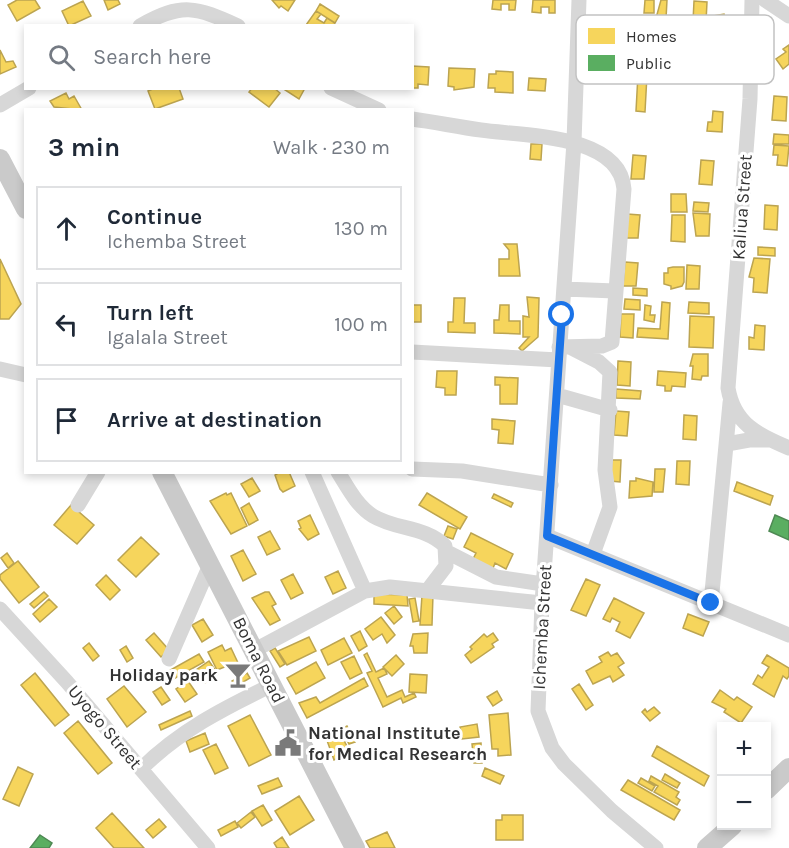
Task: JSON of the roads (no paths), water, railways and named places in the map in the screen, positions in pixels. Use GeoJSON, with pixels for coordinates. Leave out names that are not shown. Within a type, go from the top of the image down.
{"type":"FeatureCollection","features":[{"type":"Feature","properties":{"kind":"main road"},"geometry":{"type":"LineString","coordinates":[[0,159],[24,205]]}},
{"type":"Feature","properties":{"kind":"main road","name":"Boma Road"},"geometry":{"type":"LineString","coordinates":[[163,474],[355,848]]}},
{"type":"Feature","properties":{"kind":"main road"},"geometry":{"type":"LineString","coordinates":[[771,785],[789,768]]}},
{"type":"Feature","properties":{"kind":"main road"},"geometry":{"type":"LineString","coordinates":[[707,848],[727,830]]}},
{"type":"Feature","properties":{"kind":"street","name":"Ichemba Street"},"geometry":{"type":"LineString","coordinates":[[578,15],[579,0]]}},
{"type":"Feature","properties":{"kind":"street","name":"Kaliua Street"},"geometry":{"type":"LineString","coordinates":[[753,0],[753,15]]}},
{"type":"Feature","properties":{"kind":"street"},"geometry":{"type":"LineString","coordinates":[[765,0],[789,16]]}},
{"type":"Feature","properties":{"kind":"street"},"geometry":{"type":"LineString","coordinates":[[143,24],[162,13],[183,8],[203,10],[234,24]]}},
{"type":"Feature","properties":{"kind":"street","name":"Ichemba Street"},"geometry":{"type":"LineString","coordinates":[[576,84],[562,351],[543,584],[538,711],[548,739],[564,764],[585,786],[656,848]]}},
{"type":"Feature","properties":{"kind":"street","name":"Kaliua Street"},"geometry":{"type":"LineString","coordinates":[[711,603],[727,444],[733,407],[729,352],[750,84]]}},
{"type":"Feature","properties":{"kind":"street"},"geometry":{"type":"LineString","coordinates":[[0,105],[26,90]]}},
{"type":"Feature","properties":{"kind":"street"},"geometry":{"type":"LineString","coordinates":[[335,90],[375,108]]}},
{"type":"Feature","properties":{"kind":"street"},"geometry":{"type":"LineString","coordinates":[[414,119],[574,142],[617,167],[623,178],[614,338],[611,344],[562,351],[414,352]]}},
{"type":"Feature","properties":{"kind":"street"},"geometry":{"type":"LineString","coordinates":[[564,289],[615,291]]}},
{"type":"Feature","properties":{"kind":"street"},"geometry":{"type":"LineString","coordinates":[[562,351],[608,368],[610,410],[605,470],[610,507],[593,554]]}},
{"type":"Feature","properties":{"kind":"street"},"geometry":{"type":"LineString","coordinates":[[0,369],[24,375]]}},
{"type":"Feature","properties":{"kind":"street"},"geometry":{"type":"LineString","coordinates":[[557,395],[610,410]]}},
{"type":"Feature","properties":{"kind":"street"},"geometry":{"type":"LineString","coordinates":[[733,407],[770,440],[789,448]]}},
{"type":"Feature","properties":{"kind":"street"},"geometry":{"type":"LineString","coordinates":[[727,444],[754,439],[770,440]]}},
{"type":"Feature","properties":{"kind":"street"},"geometry":{"type":"LineString","coordinates":[[414,469],[462,471],[551,485]]}},
{"type":"Feature","properties":{"kind":"street"},"geometry":{"type":"LineString","coordinates":[[78,505],[97,474]]}},
{"type":"Feature","properties":{"kind":"street"},"geometry":{"type":"LineString","coordinates":[[329,474],[314,478],[365,591]]}},
{"type":"Feature","properties":{"kind":"street"},"geometry":{"type":"LineString","coordinates":[[337,474],[368,513],[386,522],[428,534],[438,539],[447,552],[504,579],[543,584]]}},
{"type":"Feature","properties":{"kind":"street"},"geometry":{"type":"LineString","coordinates":[[547,536],[789,635]]}},
{"type":"Feature","properties":{"kind":"street"},"geometry":{"type":"LineString","coordinates":[[427,591],[446,566],[447,552]]}},
{"type":"Feature","properties":{"kind":"street"},"geometry":{"type":"LineString","coordinates":[[170,659],[210,565]]}},
{"type":"Feature","properties":{"kind":"street"},"geometry":{"type":"LineString","coordinates":[[442,572],[471,565]]}},
{"type":"Feature","properties":{"kind":"street"},"geometry":{"type":"LineString","coordinates":[[255,650],[365,591],[390,587],[542,603]]}},
{"type":"Feature","properties":{"kind":"street","name":"Uyogo Street"},"geometry":{"type":"LineString","coordinates":[[0,609],[208,848]]}},
{"type":"Feature","properties":{"kind":"street"},"geometry":{"type":"LineString","coordinates":[[141,769],[173,739],[197,723],[272,685]]}},
{"type":"Feature","properties":{"kind":"place","name":"Holiday park"},"geometry":{"type":"Point","coordinates":[238,675]}},
{"type":"Feature","properties":{"kind":"place","name":"National Institute for Medical Research"},"geometry":{"type":"Point","coordinates":[288,743]}}]}
